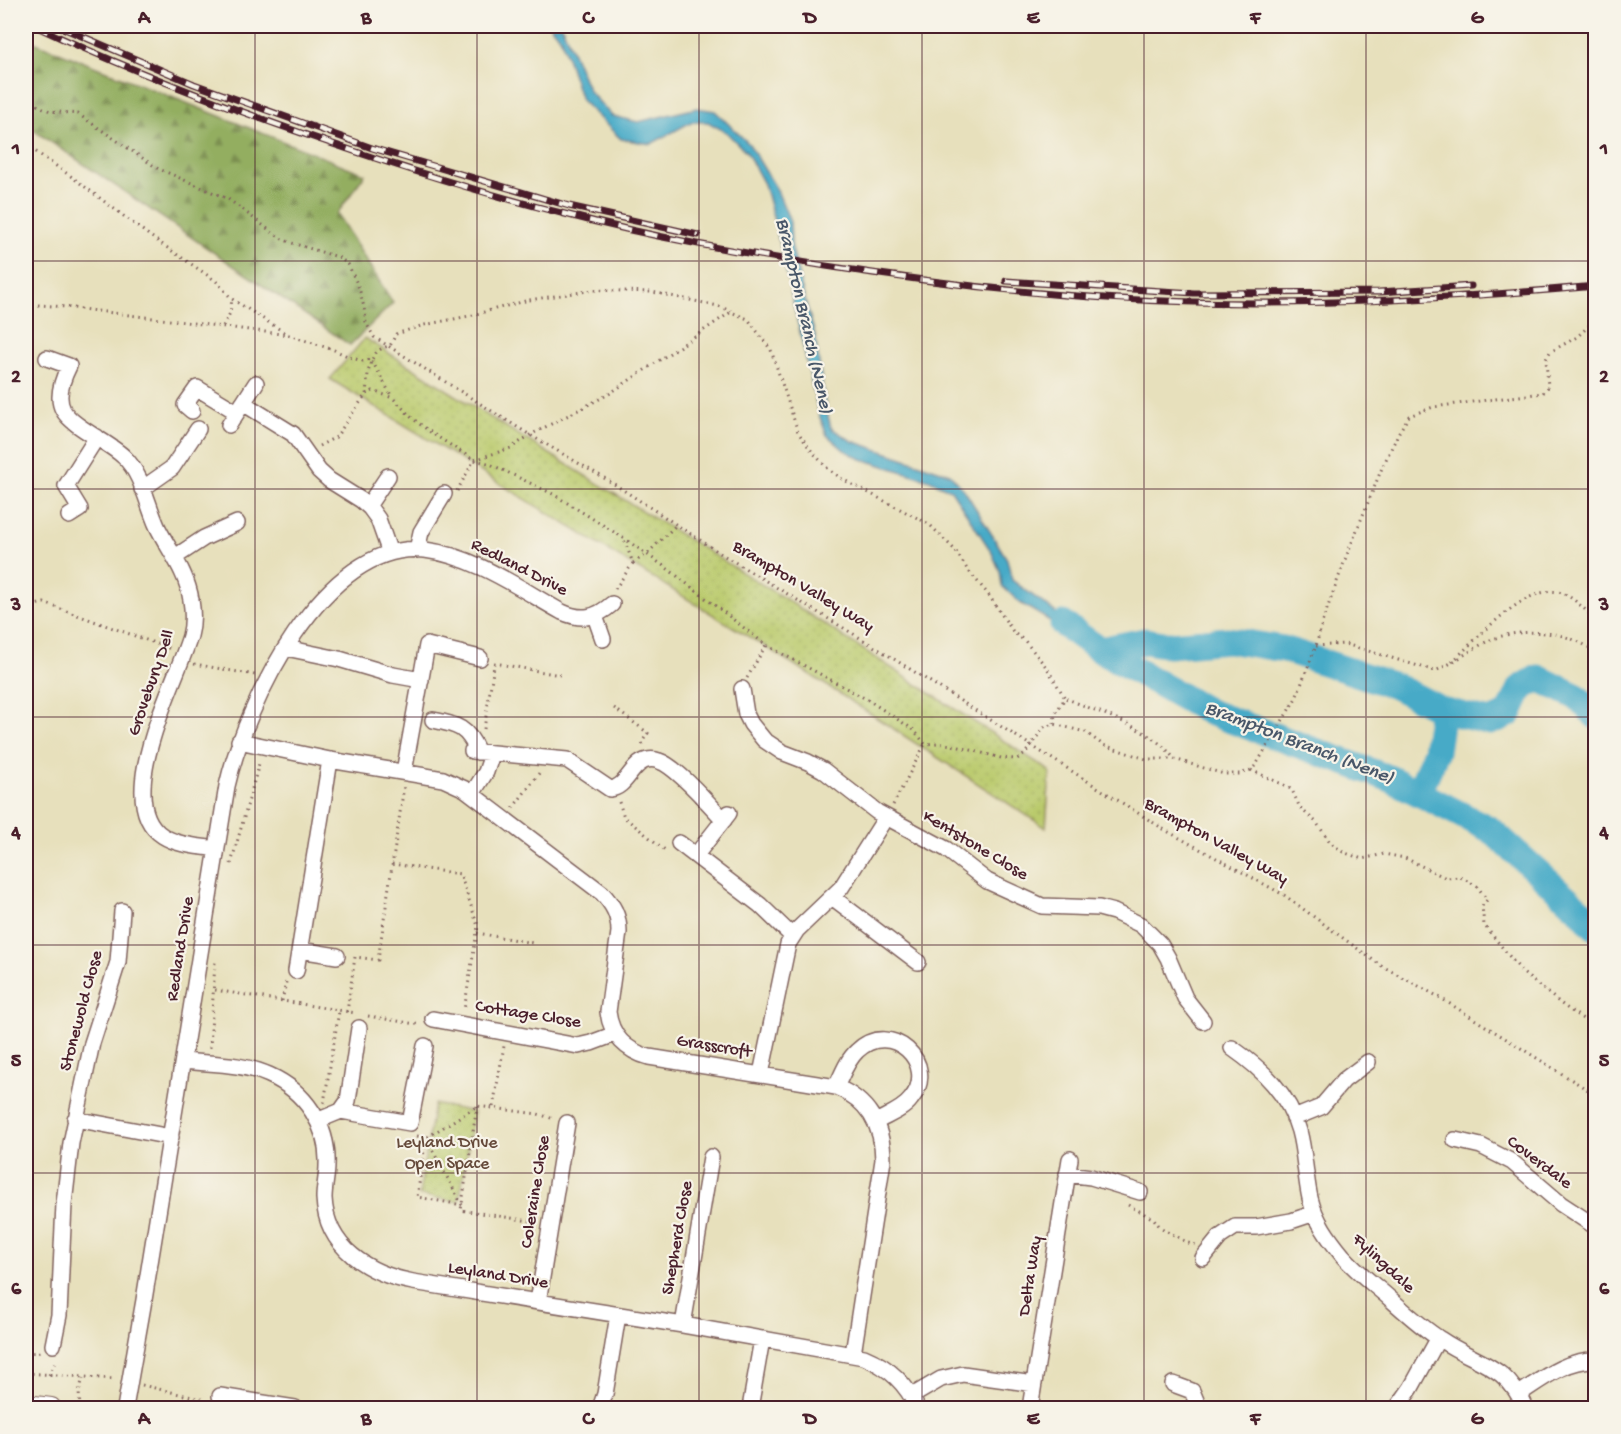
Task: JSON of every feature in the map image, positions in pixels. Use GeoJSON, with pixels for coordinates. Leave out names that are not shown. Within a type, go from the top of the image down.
{"type":"FeatureCollection","features":[{"type":"Feature","properties":{"kind":"main road"},"geometry":{"type":"LineString","coordinates":[[26,1405],[51,1408]]}},
{"type":"Feature","properties":{"kind":"street","name":"Grovebury Dell"},"geometry":{"type":"LineString","coordinates":[[47,358],[69,366],[63,381],[60,400],[63,411],[130,463],[159,529],[188,586],[191,601],[191,630],[150,748],[142,794],[143,806],[148,818],[162,835],[185,844],[216,849]]}},
{"type":"Feature","properties":{"kind":"street"},"geometry":{"type":"LineString","coordinates":[[236,413],[256,383]]}},
{"type":"Feature","properties":{"kind":"street"},"geometry":{"type":"LineString","coordinates":[[192,411],[185,405],[197,388],[236,413],[293,434],[319,471],[368,506],[378,519],[390,553]]}},
{"type":"Feature","properties":{"kind":"street"},"geometry":{"type":"LineString","coordinates":[[142,489],[172,468],[198,429]]}},
{"type":"Feature","properties":{"kind":"street"},"geometry":{"type":"LineString","coordinates":[[69,516],[80,509],[66,486],[97,437]]}},
{"type":"Feature","properties":{"kind":"street"},"geometry":{"type":"LineString","coordinates":[[368,506],[388,476]]}},
{"type":"Feature","properties":{"kind":"street"},"geometry":{"type":"LineString","coordinates":[[417,550],[421,532],[449,496]]}},
{"type":"Feature","properties":{"kind":"street"},"geometry":{"type":"LineString","coordinates":[[175,557],[212,534],[237,523]]}},
{"type":"Feature","properties":{"kind":"street","name":"Redland Drive"},"geometry":{"type":"LineString","coordinates":[[125,1408],[227,786],[239,741],[286,648],[315,608],[347,574],[378,557],[390,553],[417,550],[444,554],[470,562],[570,616],[587,618],[595,616]]}},
{"type":"Feature","properties":{"kind":"street"},"geometry":{"type":"LineString","coordinates":[[603,639],[595,616],[612,604]]}},
{"type":"Feature","properties":{"kind":"street"},"geometry":{"type":"LineString","coordinates":[[405,772],[427,645],[487,660]]}},
{"type":"Feature","properties":{"kind":"street"},"geometry":{"type":"LineString","coordinates":[[286,648],[339,658],[393,675],[421,680]]}},
{"type":"Feature","properties":{"kind":"street","name":"Kentstone Close"},"geometry":{"type":"LineString","coordinates":[[742,689],[746,714],[764,740],[782,752],[823,770],[886,817],[946,849],[987,881],[1042,906],[1099,908],[1114,912],[1141,925],[1160,944],[1185,998],[1203,1021]]}},
{"type":"Feature","properties":{"kind":"street"},"geometry":{"type":"LineString","coordinates":[[433,720],[464,730],[481,752],[486,772],[472,794]]}},
{"type":"Feature","properties":{"kind":"street"},"geometry":{"type":"LineString","coordinates":[[239,741],[330,760],[443,779],[456,784],[602,893],[614,907],[619,923],[608,1012],[615,1034]]}},
{"type":"Feature","properties":{"kind":"street"},"geometry":{"type":"LineString","coordinates":[[481,752],[567,760],[604,787],[616,789],[635,768],[645,761],[658,760],[727,817],[696,855]]}},
{"type":"Feature","properties":{"kind":"street"},"geometry":{"type":"LineString","coordinates":[[296,971],[330,760]]}},
{"type":"Feature","properties":{"kind":"street"},"geometry":{"type":"LineString","coordinates":[[761,1074],[786,952],[792,936],[832,897],[851,873],[886,817]]}},
{"type":"Feature","properties":{"kind":"street"},"geometry":{"type":"LineString","coordinates":[[679,843],[760,905],[792,936]]}},
{"type":"Feature","properties":{"kind":"street"},"geometry":{"type":"LineString","coordinates":[[832,897],[918,962]]}},
{"type":"Feature","properties":{"kind":"street","name":"Stonewold Close"},"geometry":{"type":"LineString","coordinates":[[53,1346],[60,1315],[64,1204],[75,1119],[92,1043],[118,962],[122,912]]}},
{"type":"Feature","properties":{"kind":"street"},"geometry":{"type":"LineString","coordinates":[[300,950],[337,956]]}},
{"type":"Feature","properties":{"kind":"street","name":"Cottage Close"},"geometry":{"type":"LineString","coordinates":[[433,1019],[578,1046],[615,1034]]}},
{"type":"Feature","properties":{"kind":"street"},"geometry":{"type":"LineString","coordinates":[[330,1116],[348,1101],[359,1028]]}},
{"type":"Feature","properties":{"kind":"street","name":"Grasscroft"},"geometry":{"type":"LineString","coordinates":[[615,1034],[637,1054],[836,1087],[859,1099],[876,1122],[883,1145],[883,1160],[853,1354]]}},
{"type":"Feature","properties":{"kind":"street"},"geometry":{"type":"LineString","coordinates":[[836,1087],[850,1060],[864,1045],[884,1040],[894,1041],[909,1050],[918,1065],[919,1083],[916,1090],[908,1103],[876,1122]]}},
{"type":"Feature","properties":{"kind":"street"},"geometry":{"type":"LineString","coordinates":[[330,1116],[410,1123],[425,1046]]}},
{"type":"Feature","properties":{"kind":"street","name":"Fylingdale"},"geometry":{"type":"LineString","coordinates":[[1232,1048],[1258,1066],[1269,1078],[1294,1118],[1299,1130],[1310,1198],[1315,1213],[1328,1236],[1352,1266],[1438,1339],[1508,1379],[1522,1401]]}},
{"type":"Feature","properties":{"kind":"street","name":"Leyland Drive"},"geometry":{"type":"LineString","coordinates":[[183,1061],[243,1068],[269,1075],[330,1116],[324,1198],[326,1210],[335,1234],[353,1256],[369,1268],[393,1278],[853,1354],[884,1367],[903,1385],[915,1402]]}},
{"type":"Feature","properties":{"kind":"street"},"geometry":{"type":"LineString","coordinates":[[1294,1118],[1321,1107],[1344,1080],[1368,1062]]}},
{"type":"Feature","properties":{"kind":"street"},"geometry":{"type":"LineString","coordinates":[[75,1119],[171,1137]]}},
{"type":"Feature","properties":{"kind":"street","name":"Coleraine Close"},"geometry":{"type":"LineString","coordinates":[[538,1302],[567,1124]]}},
{"type":"Feature","properties":{"kind":"street","name":"Coverdale"},"geometry":{"type":"LineString","coordinates":[[1455,1140],[1481,1146],[1512,1162],[1561,1203],[1596,1227]]}},
{"type":"Feature","properties":{"kind":"street","name":"Shepherd Close"},"geometry":{"type":"LineString","coordinates":[[683,1325],[711,1157]]}},
{"type":"Feature","properties":{"kind":"street","name":"Delta Way"},"geometry":{"type":"LineString","coordinates":[[1030,1408],[1069,1166],[1091,1177],[1140,1192]]}},
{"type":"Feature","properties":{"kind":"street"},"geometry":{"type":"LineString","coordinates":[[1206,1253],[1227,1231],[1235,1227],[1291,1221],[1315,1213]]}},
{"type":"Feature","properties":{"kind":"street"},"geometry":{"type":"LineString","coordinates":[[600,1408],[618,1315]]}},
{"type":"Feature","properties":{"kind":"street"},"geometry":{"type":"LineString","coordinates":[[1397,1408],[1412,1388],[1438,1339]]}},
{"type":"Feature","properties":{"kind":"street"},"geometry":{"type":"LineString","coordinates":[[750,1408],[762,1340]]}},
{"type":"Feature","properties":{"kind":"street"},"geometry":{"type":"LineString","coordinates":[[1522,1401],[1565,1366],[1575,1362],[1596,1360]]}},
{"type":"Feature","properties":{"kind":"street"},"geometry":{"type":"LineString","coordinates":[[915,1402],[941,1379],[963,1374],[1034,1384]]}},
{"type":"Feature","properties":{"kind":"street"},"geometry":{"type":"LineString","coordinates":[[1173,1384],[1192,1391],[1197,1403],[1196,1408]]}},
{"type":"Feature","properties":{"kind":"street"},"geometry":{"type":"LineString","coordinates":[[220,1396],[295,1408]]}},
{"type":"Feature","properties":{"kind":"path","name":"Brampton Valley Way"},"geometry":{"type":"LineString","coordinates":[[26,100],[50,111],[78,114],[157,168],[228,199],[280,238],[338,257],[353,271],[369,330],[374,337],[530,435],[611,482],[723,555],[1165,830],[1284,895],[1380,965],[1439,997],[1596,1095]]}},
{"type":"Feature","properties":{"kind":"path"},"geometry":{"type":"LineString","coordinates":[[26,145],[150,236],[216,281],[232,299],[289,335]]}},
{"type":"Feature","properties":{"kind":"path"},"geometry":{"type":"LineString","coordinates":[[26,152],[30,164],[26,201]]}},
{"type":"Feature","properties":{"kind":"path"},"geometry":{"type":"LineString","coordinates":[[307,453],[336,437],[366,394],[371,359],[377,351],[390,346],[396,334],[406,330],[529,300],[594,290],[652,292],[718,306],[748,319],[771,350],[798,432],[826,467],[842,479],[929,524],[955,550],[1014,633],[1025,641],[1047,668],[1065,699],[1115,720],[1127,722],[1169,751],[1174,759]]}},
{"type":"Feature","properties":{"kind":"path"},"geometry":{"type":"LineString","coordinates":[[223,326],[230,313],[232,299]]}},
{"type":"Feature","properties":{"kind":"path"},"geometry":{"type":"LineString","coordinates":[[26,304],[289,335],[352,358],[363,361],[371,359]]}},
{"type":"Feature","properties":{"kind":"path"},"geometry":{"type":"LineString","coordinates":[[449,496],[474,460],[511,448],[530,435],[609,394],[731,312]]}},
{"type":"Feature","properties":{"kind":"path"},"geometry":{"type":"LineString","coordinates":[[925,744],[960,746],[1010,760],[1017,759],[1024,755],[1044,727],[1054,724],[1085,732],[1103,746],[1146,759],[1174,759],[1224,774],[1239,774],[1251,770],[1269,745],[1296,698],[1346,557],[1399,432],[1409,416],[1433,407],[1543,393],[1548,387],[1546,359],[1550,352],[1577,337],[1596,319]]}},
{"type":"Feature","properties":{"kind":"path"},"geometry":{"type":"LineString","coordinates":[[371,359],[393,398],[412,418],[449,446],[474,460],[488,463],[553,494],[622,537],[766,645],[868,699],[914,730],[925,744]]}},
{"type":"Feature","properties":{"kind":"path"},"geometry":{"type":"LineString","coordinates":[[366,394],[373,391],[393,398]]}},
{"type":"Feature","properties":{"kind":"path"},"geometry":{"type":"LineString","coordinates":[[612,604],[610,597],[633,563],[647,554],[677,524]]}},
{"type":"Feature","properties":{"kind":"path"},"geometry":{"type":"LineString","coordinates":[[622,537],[633,563]]}},
{"type":"Feature","properties":{"kind":"path"},"geometry":{"type":"LineString","coordinates":[[1448,665],[1502,615],[1530,596],[1548,591],[1564,594],[1596,619]]}},
{"type":"Feature","properties":{"kind":"path"},"geometry":{"type":"LineString","coordinates":[[26,607],[44,603],[182,658],[269,678]]}},
{"type":"Feature","properties":{"kind":"path"},"geometry":{"type":"LineString","coordinates":[[1315,647],[1345,644],[1435,671],[1489,641],[1526,633],[1551,632],[1568,637],[1596,654]]}},
{"type":"Feature","properties":{"kind":"path"},"geometry":{"type":"LineString","coordinates":[[742,689],[766,645]]}},
{"type":"Feature","properties":{"kind":"path"},"geometry":{"type":"LineString","coordinates":[[484,729],[487,660],[560,675]]}},
{"type":"Feature","properties":{"kind":"path"},"geometry":{"type":"LineString","coordinates":[[1054,724],[1055,714],[1065,699]]}},
{"type":"Feature","properties":{"kind":"path"},"geometry":{"type":"LineString","coordinates":[[614,708],[648,733],[642,741],[645,761]]}},
{"type":"Feature","properties":{"kind":"path"},"geometry":{"type":"LineString","coordinates":[[886,817],[925,744]]}},
{"type":"Feature","properties":{"kind":"path"},"geometry":{"type":"LineString","coordinates":[[228,873],[264,747]]}},
{"type":"Feature","properties":{"kind":"path"},"geometry":{"type":"LineString","coordinates":[[505,819],[542,769],[543,759]]}},
{"type":"Feature","properties":{"kind":"path"},"geometry":{"type":"LineString","coordinates":[[1251,770],[1292,790],[1300,808],[1316,822],[1330,842],[1343,852],[1362,859],[1384,854],[1405,858],[1446,878],[1461,877],[1477,886],[1487,900],[1482,906],[1484,925],[1500,946],[1523,973],[1596,1028]]}},
{"type":"Feature","properties":{"kind":"path"},"geometry":{"type":"LineString","coordinates":[[347,1012],[356,957],[378,960],[405,772]]}},
{"type":"Feature","properties":{"kind":"path"},"geometry":{"type":"LineString","coordinates":[[616,789],[624,817],[666,851],[679,843]]}},
{"type":"Feature","properties":{"kind":"path"},"geometry":{"type":"LineString","coordinates":[[392,864],[460,874],[478,926],[462,1024]]}},
{"type":"Feature","properties":{"kind":"path"},"geometry":{"type":"LineString","coordinates":[[477,933],[533,943]]}},
{"type":"Feature","properties":{"kind":"path"},"geometry":{"type":"LineString","coordinates":[[209,1064],[216,957]]}},
{"type":"Feature","properties":{"kind":"path"},"geometry":{"type":"LineString","coordinates":[[282,1001],[286,982],[296,971]]}},
{"type":"Feature","properties":{"kind":"path"},"geometry":{"type":"LineString","coordinates":[[194,987],[421,1025],[433,1019]]}},
{"type":"Feature","properties":{"kind":"path"},"geometry":{"type":"LineString","coordinates":[[330,1116],[323,1104],[339,1011]]}},
{"type":"Feature","properties":{"kind":"path"},"geometry":{"type":"LineString","coordinates":[[493,1108],[506,1032]]}},
{"type":"Feature","properties":{"kind":"path"},"geometry":{"type":"LineString","coordinates":[[477,1106],[461,1210],[551,1224]]}},
{"type":"Feature","properties":{"kind":"path"},"geometry":{"type":"LineString","coordinates":[[416,1136],[426,1138],[477,1106],[538,1114]]}},
{"type":"Feature","properties":{"kind":"path"},"geometry":{"type":"LineString","coordinates":[[426,1138],[417,1197],[462,1205]]}},
{"type":"Feature","properties":{"kind":"path"},"geometry":{"type":"LineString","coordinates":[[426,1138],[462,1205]]}},
{"type":"Feature","properties":{"kind":"path"},"geometry":{"type":"LineString","coordinates":[[1124,1201],[1154,1219],[1160,1227],[1206,1253]]}},
{"type":"Feature","properties":{"kind":"path"},"geometry":{"type":"LineString","coordinates":[[80,1408],[79,1392],[83,1377]]}},
{"type":"Feature","properties":{"kind":"green space"},"geometry":{"type":"Polygon","coordinates":[[[26,39],[365,174],[337,214],[393,303],[350,345],[26,125],[26,39]]]}},
{"type":"Feature","properties":{"kind":"green space"},"geometry":{"type":"Polygon","coordinates":[[[365,338],[784,598],[1050,771],[1046,828],[806,672],[330,379],[365,338]]]}},
{"type":"Feature","properties":{"kind":"green space","name":"Leyland Drive Open Space"},"geometry":{"type":"Polygon","coordinates":[[[434,1104],[474,1112],[459,1202],[419,1195],[434,1104]]]}},
{"type":"Feature","properties":{"kind":"water"},"geometry":{"type":"Polygon","coordinates":[[[550,26],[562,26],[589,91],[612,116],[638,122],[697,108],[715,111],[749,144],[776,188],[790,221],[791,244],[815,335],[825,404],[831,428],[852,441],[950,474],[965,491],[1007,559],[1012,580],[1078,629],[1107,642],[1088,644],[1020,603],[1002,586],[1000,571],[991,551],[951,490],[930,480],[861,459],[844,450],[827,435],[819,415],[764,184],[747,153],[726,132],[708,122],[691,122],[651,144],[621,139],[581,100],[561,39],[550,26]]]}},
{"type":"Feature","properties":{"kind":"waterway","name":"Brampton Branch (Nene)"},"geometry":{"type":"LineString","coordinates":[[1063,624],[1100,650],[1209,712],[1391,779],[1491,830],[1581,911],[1596,928]]}},
{"type":"Feature","properties":{"kind":"waterway"},"geometry":{"type":"LineString","coordinates":[[1100,650],[1145,641],[1170,645],[1228,640],[1284,649],[1395,686],[1442,710],[1436,751],[1419,793]]}},
{"type":"Feature","properties":{"kind":"waterway"},"geometry":{"type":"LineString","coordinates":[[1442,710],[1490,722],[1509,714],[1521,688],[1538,678],[1577,697],[1596,716]]}},
{"type":"Feature","properties":{"kind":"railway"},"geometry":{"type":"LineString","coordinates":[[35,26],[202,97],[434,177],[630,230],[793,261],[1009,290],[1101,298],[1194,302],[1294,303],[1395,300],[1596,286]]}},
{"type":"Feature","properties":{"kind":"railway"},"geometry":{"type":"LineString","coordinates":[[58,26],[194,84],[372,148],[569,206],[698,235]]}},
{"type":"Feature","properties":{"kind":"railway"},"geometry":{"type":"LineString","coordinates":[[1006,281],[1194,293],[1379,292],[1471,286]]}}]}
